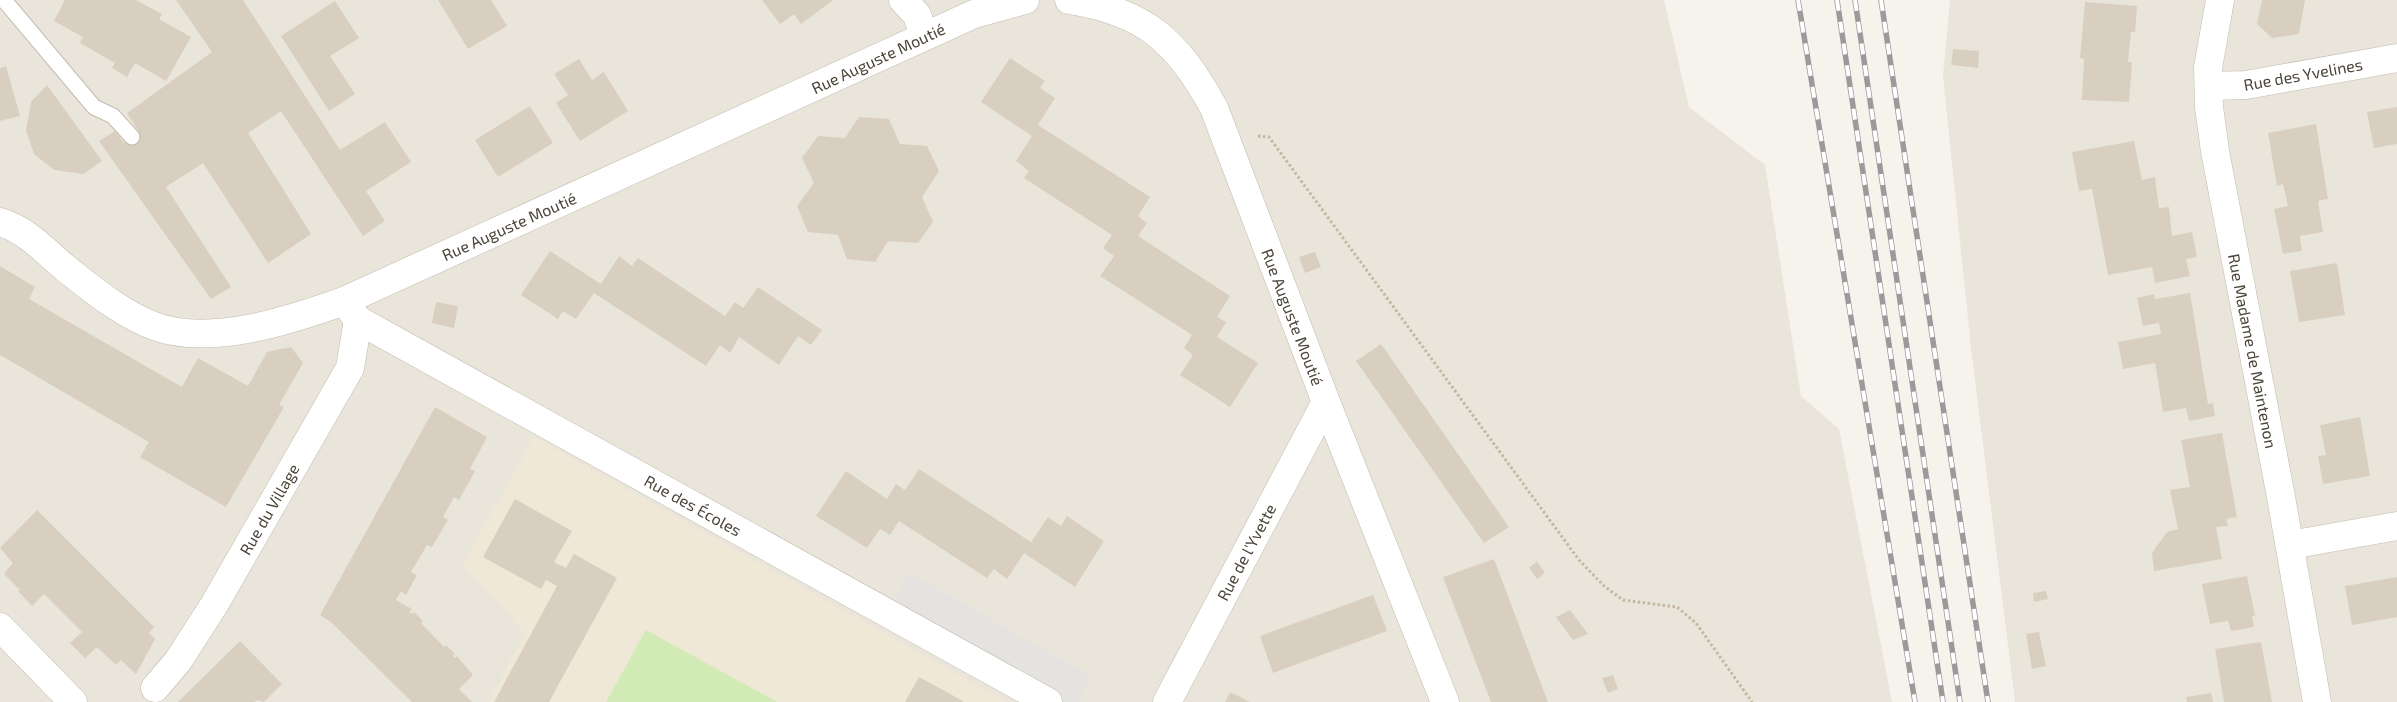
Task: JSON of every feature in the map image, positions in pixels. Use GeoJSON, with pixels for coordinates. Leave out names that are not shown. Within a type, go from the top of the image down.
{"type":"FeatureCollection","features":[{"type":"Feature","properties":{"kind":"street"},"geometry":{"type":"LineString","coordinates":[[903,0],[917,15],[924,36]]}},
{"type":"Feature","properties":{"kind":"street","name":"Rue Auguste Moutié"},"geometry":{"type":"LineString","coordinates":[[0,222],[28,236],[72,274],[134,317],[173,331],[213,332],[266,326],[351,311],[924,36],[974,14],[1025,0]]}},
{"type":"Feature","properties":{"kind":"street","name":"Rue Auguste Moutié"},"geometry":{"type":"LineString","coordinates":[[1069,0],[1094,4],[1128,16],[1154,30],[1179,52],[1198,79],[1214,108],[1326,402],[1445,702]]}},
{"type":"Feature","properties":{"kind":"street","name":"Rue Madame de Maintenon"},"geometry":{"type":"LineString","coordinates":[[2220,0],[2208,68],[2209,108],[2215,151],[2290,545],[2317,702]]}},
{"type":"Feature","properties":{"kind":"street","name":"Rue des Yvelines"},"geometry":{"type":"LineString","coordinates":[[2208,86],[2246,85],[2397,58]]}},
{"type":"Feature","properties":{"kind":"street","name":"Rue des Écoles"},"geometry":{"type":"LineString","coordinates":[[351,311],[1048,702]]}},
{"type":"Feature","properties":{"kind":"street","name":"Rue du Village"},"geometry":{"type":"LineString","coordinates":[[156,688],[178,661],[214,605],[350,368],[351,311]]}},
{"type":"Feature","properties":{"kind":"street","name":"Rue de l'Yvette"},"geometry":{"type":"LineString","coordinates":[[1167,702],[1326,402]]}},
{"type":"Feature","properties":{"kind":"street"},"geometry":{"type":"LineString","coordinates":[[2290,545],[2397,526]]}},
{"type":"Feature","properties":{"kind":"street"},"geometry":{"type":"LineString","coordinates":[[0,627],[73,702]]}},
{"type":"Feature","properties":{"kind":"lane"},"geometry":{"type":"LineString","coordinates":[[4,0],[94,107],[113,116],[132,137]]}},
{"type":"Feature","properties":{"kind":"path"},"geometry":{"type":"LineString","coordinates":[[1223,132],[1269,137],[1579,560],[1604,586],[1624,600],[1677,607],[1696,623],[1752,702]]}},
{"type":"Feature","properties":{"kind":"shaded area"},"geometry":{"type":"Polygon","coordinates":[[[0,0],[1664,0],[1689,107],[1765,165],[1801,396],[1839,429],[1892,702],[0,702],[0,0]]]}},
{"type":"Feature","properties":{"kind":"shaded area"},"geometry":{"type":"Polygon","coordinates":[[[1950,0],[2397,0],[2397,702],[2015,702],[1971,348],[1943,76],[1950,0]]]}},
{"type":"Feature","properties":{"kind":"shaded area"},"geometry":{"type":"Polygon","coordinates":[[[534,437],[1007,702],[489,702],[525,633],[463,564],[534,437]]]}},
{"type":"Feature","properties":{"kind":"shaded area"},"geometry":{"type":"Polygon","coordinates":[[[909,572],[1092,677],[1077,702],[1048,702],[888,612],[909,572]]]}},
{"type":"Feature","properties":{"kind":"green space"},"geometry":{"type":"Polygon","coordinates":[[[646,630],[777,702],[606,702],[646,630]]]}},
{"type":"Feature","properties":{"kind":"building"},"geometry":{"type":"Polygon","coordinates":[[[65,0],[136,0],[162,14],[159,19],[191,37],[166,81],[135,63],[127,77],[112,68],[115,63],[80,43],[83,37],[54,21],[65,0]]]}},
{"type":"Feature","properties":{"kind":"building"},"geometry":{"type":"Polygon","coordinates":[[[176,0],[243,0],[340,150],[385,122],[411,162],[366,191],[385,221],[363,236],[281,111],[248,133],[311,234],[268,263],[203,163],[166,187],[231,287],[211,299],[99,141],[115,131],[124,143],[139,132],[127,113],[212,52],[176,0]]]}},
{"type":"Feature","properties":{"kind":"building"},"geometry":{"type":"Polygon","coordinates":[[[438,0],[491,0],[507,26],[468,49],[438,0]]]}},
{"type":"Feature","properties":{"kind":"building"},"geometry":{"type":"Polygon","coordinates":[[[762,0],[833,0],[801,24],[794,14],[780,24],[762,0]]]}},
{"type":"Feature","properties":{"kind":"building"},"geometry":{"type":"Polygon","coordinates":[[[2262,0],[2305,0],[2299,34],[2272,38],[2257,24],[2262,0]]]}},
{"type":"Feature","properties":{"kind":"building"},"geometry":{"type":"Polygon","coordinates":[[[335,1],[359,38],[330,56],[355,94],[329,111],[281,36],[335,1]]]}},
{"type":"Feature","properties":{"kind":"building"},"geometry":{"type":"Polygon","coordinates":[[[2085,2],[2137,6],[2135,32],[2131,32],[2128,62],[2132,62],[2129,102],[2082,100],[2084,59],[2080,58],[2085,2]]]}},
{"type":"Feature","properties":{"kind":"building"},"geometry":{"type":"Polygon","coordinates":[[[1953,49],[1979,51],[1978,68],[1951,65],[1953,49]]]}},
{"type":"Feature","properties":{"kind":"building"},"geometry":{"type":"Polygon","coordinates":[[[1010,58],[1045,81],[1040,88],[1055,98],[1038,125],[1150,197],[1138,216],[1147,223],[1138,236],[1230,296],[1217,317],[1226,322],[1217,337],[1258,363],[1230,407],[1180,375],[1193,355],[1184,348],[1192,335],[1100,276],[1114,256],[1103,248],[1112,235],[1024,178],[1029,171],[1016,161],[1032,136],[981,102],[1010,58]]]}},
{"type":"Feature","properties":{"kind":"building"},"geometry":{"type":"Polygon","coordinates":[[[579,59],[592,80],[604,72],[628,111],[580,141],[556,103],[568,95],[554,74],[579,59]]]}},
{"type":"Feature","properties":{"kind":"building"},"geometry":{"type":"Polygon","coordinates":[[[6,66],[20,116],[0,121],[0,68],[6,66]]]}},
{"type":"Feature","properties":{"kind":"building"},"geometry":{"type":"Polygon","coordinates":[[[47,85],[102,161],[83,174],[54,170],[34,154],[26,131],[31,102],[47,85]]]}},
{"type":"Feature","properties":{"kind":"building"},"geometry":{"type":"Polygon","coordinates":[[[530,106],[553,143],[498,177],[475,140],[530,106]]]}},
{"type":"Feature","properties":{"kind":"building"},"geometry":{"type":"Polygon","coordinates":[[[2397,107],[2397,144],[2374,148],[2367,112],[2397,107]]]}},
{"type":"Feature","properties":{"kind":"building"},"geometry":{"type":"Polygon","coordinates":[[[859,117],[889,119],[900,144],[927,146],[939,171],[922,197],[933,222],[918,243],[888,241],[875,262],[847,259],[838,235],[808,232],[797,206],[814,183],[802,158],[818,136],[845,138],[859,117]]]}},
{"type":"Feature","properties":{"kind":"building"},"geometry":{"type":"Polygon","coordinates":[[[2316,124],[2328,199],[2318,201],[2323,232],[2300,236],[2302,251],[2283,254],[2274,209],[2288,206],[2283,184],[2277,186],[2268,133],[2316,124]]]}},
{"type":"Feature","properties":{"kind":"building"},"geometry":{"type":"Polygon","coordinates":[[[2134,141],[2142,180],[2155,177],[2159,208],[2169,207],[2172,236],[2192,232],[2197,257],[2186,259],[2190,276],[2155,283],[2152,267],[2108,275],[2092,189],[2079,191],[2072,152],[2134,141]]]}},
{"type":"Feature","properties":{"kind":"building"},"geometry":{"type":"Polygon","coordinates":[[[550,251],[601,284],[619,256],[632,266],[638,258],[725,316],[735,302],[743,308],[758,287],[822,330],[811,345],[798,336],[779,365],[739,337],[730,353],[720,345],[706,366],[594,293],[576,319],[563,311],[558,319],[521,295],[550,251]]]}},
{"type":"Feature","properties":{"kind":"building"},"geometry":{"type":"Polygon","coordinates":[[[1315,252],[1321,267],[1305,273],[1299,257],[1315,252]]]}},
{"type":"Feature","properties":{"kind":"building"},"geometry":{"type":"Polygon","coordinates":[[[2337,263],[2345,315],[2299,322],[2290,271],[2337,263]]]}},
{"type":"Feature","properties":{"kind":"building"},"geometry":{"type":"Polygon","coordinates":[[[0,266],[35,287],[29,299],[182,387],[198,358],[248,386],[267,352],[291,347],[303,363],[279,405],[284,407],[226,507],[140,457],[149,442],[0,355],[0,266]]]}},
{"type":"Feature","properties":{"kind":"building"},"geometry":{"type":"Polygon","coordinates":[[[2190,293],[2208,404],[2213,403],[2215,416],[2189,421],[2186,408],[2163,412],[2155,363],[2123,369],[2118,342],[2161,334],[2159,323],[2143,326],[2137,298],[2154,294],[2155,299],[2190,293]]]}},
{"type":"Feature","properties":{"kind":"building"},"geometry":{"type":"Polygon","coordinates":[[[436,302],[458,306],[454,328],[432,323],[436,302]]]}},
{"type":"Feature","properties":{"kind":"building"},"geometry":{"type":"Polygon","coordinates":[[[1381,344],[1509,527],[1484,543],[1356,361],[1381,344]]]}},
{"type":"Feature","properties":{"kind":"building"},"geometry":{"type":"Polygon","coordinates":[[[435,407],[487,437],[470,469],[475,471],[459,500],[454,497],[443,517],[448,520],[432,547],[427,545],[411,572],[417,575],[406,595],[401,591],[396,600],[412,609],[409,612],[412,614],[414,612],[423,621],[421,623],[444,647],[446,645],[455,654],[453,656],[455,658],[457,656],[473,675],[459,689],[472,702],[412,702],[331,622],[320,615],[435,407]]]}},
{"type":"Feature","properties":{"kind":"building"},"geometry":{"type":"Polygon","coordinates":[[[2360,417],[2370,476],[2323,484],[2318,456],[2326,455],[2320,425],[2360,417]]]}},
{"type":"Feature","properties":{"kind":"building"},"geometry":{"type":"Polygon","coordinates":[[[2222,433],[2237,517],[2226,519],[2228,526],[2216,527],[2222,559],[2154,571],[2152,553],[2167,532],[2178,529],[2170,490],[2190,487],[2181,440],[2222,433]]]}},
{"type":"Feature","properties":{"kind":"building"},"geometry":{"type":"Polygon","coordinates":[[[919,469],[1031,542],[1048,517],[1061,526],[1067,516],[1104,541],[1075,587],[1024,553],[1007,579],[994,569],[987,578],[899,521],[890,535],[880,529],[867,548],[816,516],[846,471],[887,499],[896,484],[905,490],[919,469]]]}},
{"type":"Feature","properties":{"kind":"building"},"geometry":{"type":"Polygon","coordinates":[[[515,499],[572,531],[554,562],[566,568],[574,554],[617,578],[549,702],[494,702],[557,586],[546,580],[541,589],[483,557],[515,499]]]}},
{"type":"Feature","properties":{"kind":"building"},"geometry":{"type":"Polygon","coordinates":[[[37,510],[154,627],[149,633],[155,639],[136,674],[121,660],[116,665],[97,647],[85,658],[70,643],[82,632],[44,594],[32,606],[18,591],[20,590],[4,574],[13,563],[0,548],[37,510]]]}},
{"type":"Feature","properties":{"kind":"building"},"geometry":{"type":"Polygon","coordinates":[[[1494,559],[1548,702],[1491,702],[1443,577],[1494,559]]]}},
{"type":"Feature","properties":{"kind":"building"},"geometry":{"type":"Polygon","coordinates":[[[1537,561],[1545,573],[1537,579],[1529,568],[1537,561]]]}},
{"type":"Feature","properties":{"kind":"building"},"geometry":{"type":"Polygon","coordinates":[[[2247,576],[2255,616],[2252,616],[2254,627],[2231,631],[2228,621],[2210,624],[2202,584],[2247,576]]]}},
{"type":"Feature","properties":{"kind":"building"},"geometry":{"type":"Polygon","coordinates":[[[2397,577],[2397,617],[2352,625],[2345,586],[2397,577]]]}},
{"type":"Feature","properties":{"kind":"building"},"geometry":{"type":"Polygon","coordinates":[[[2046,591],[2048,599],[2034,602],[2033,593],[2046,591]]]}},
{"type":"Feature","properties":{"kind":"building"},"geometry":{"type":"Polygon","coordinates":[[[1373,595],[1387,631],[1273,673],[1260,636],[1373,595]]]}},
{"type":"Feature","properties":{"kind":"building"},"geometry":{"type":"Polygon","coordinates":[[[1570,610],[1588,634],[1573,640],[1556,617],[1570,610]]]}},
{"type":"Feature","properties":{"kind":"building"},"geometry":{"type":"Polygon","coordinates":[[[2039,632],[2046,666],[2032,669],[2026,634],[2039,632]]]}},
{"type":"Feature","properties":{"kind":"building"},"geometry":{"type":"Polygon","coordinates":[[[240,641],[282,684],[264,702],[257,700],[255,702],[178,702],[240,641]]]}},
{"type":"Feature","properties":{"kind":"building"},"geometry":{"type":"Polygon","coordinates":[[[2261,642],[2272,702],[2224,702],[2215,649],[2261,642]]]}},
{"type":"Feature","properties":{"kind":"building"},"geometry":{"type":"Polygon","coordinates":[[[1613,675],[1618,689],[1608,693],[1602,678],[1613,675]]]}},
{"type":"Feature","properties":{"kind":"building"},"geometry":{"type":"Polygon","coordinates":[[[919,677],[963,701],[905,702],[919,677]]]}},
{"type":"Feature","properties":{"kind":"building"},"geometry":{"type":"Polygon","coordinates":[[[1230,692],[1250,702],[1225,702],[1230,692]]]}},
{"type":"Feature","properties":{"kind":"building"},"geometry":{"type":"Polygon","coordinates":[[[2211,693],[2213,702],[2187,702],[2186,697],[2211,693]]]}},
{"type":"Feature","properties":{"kind":"railway"},"geometry":{"type":"LineString","coordinates":[[1798,0],[1915,702]]}},
{"type":"Feature","properties":{"kind":"railway"},"geometry":{"type":"LineString","coordinates":[[1837,0],[1943,702]]}},
{"type":"Feature","properties":{"kind":"railway"},"geometry":{"type":"LineString","coordinates":[[1855,0],[1960,702]]}},
{"type":"Feature","properties":{"kind":"railway"},"geometry":{"type":"LineString","coordinates":[[1881,0],[1988,702]]}}]}
